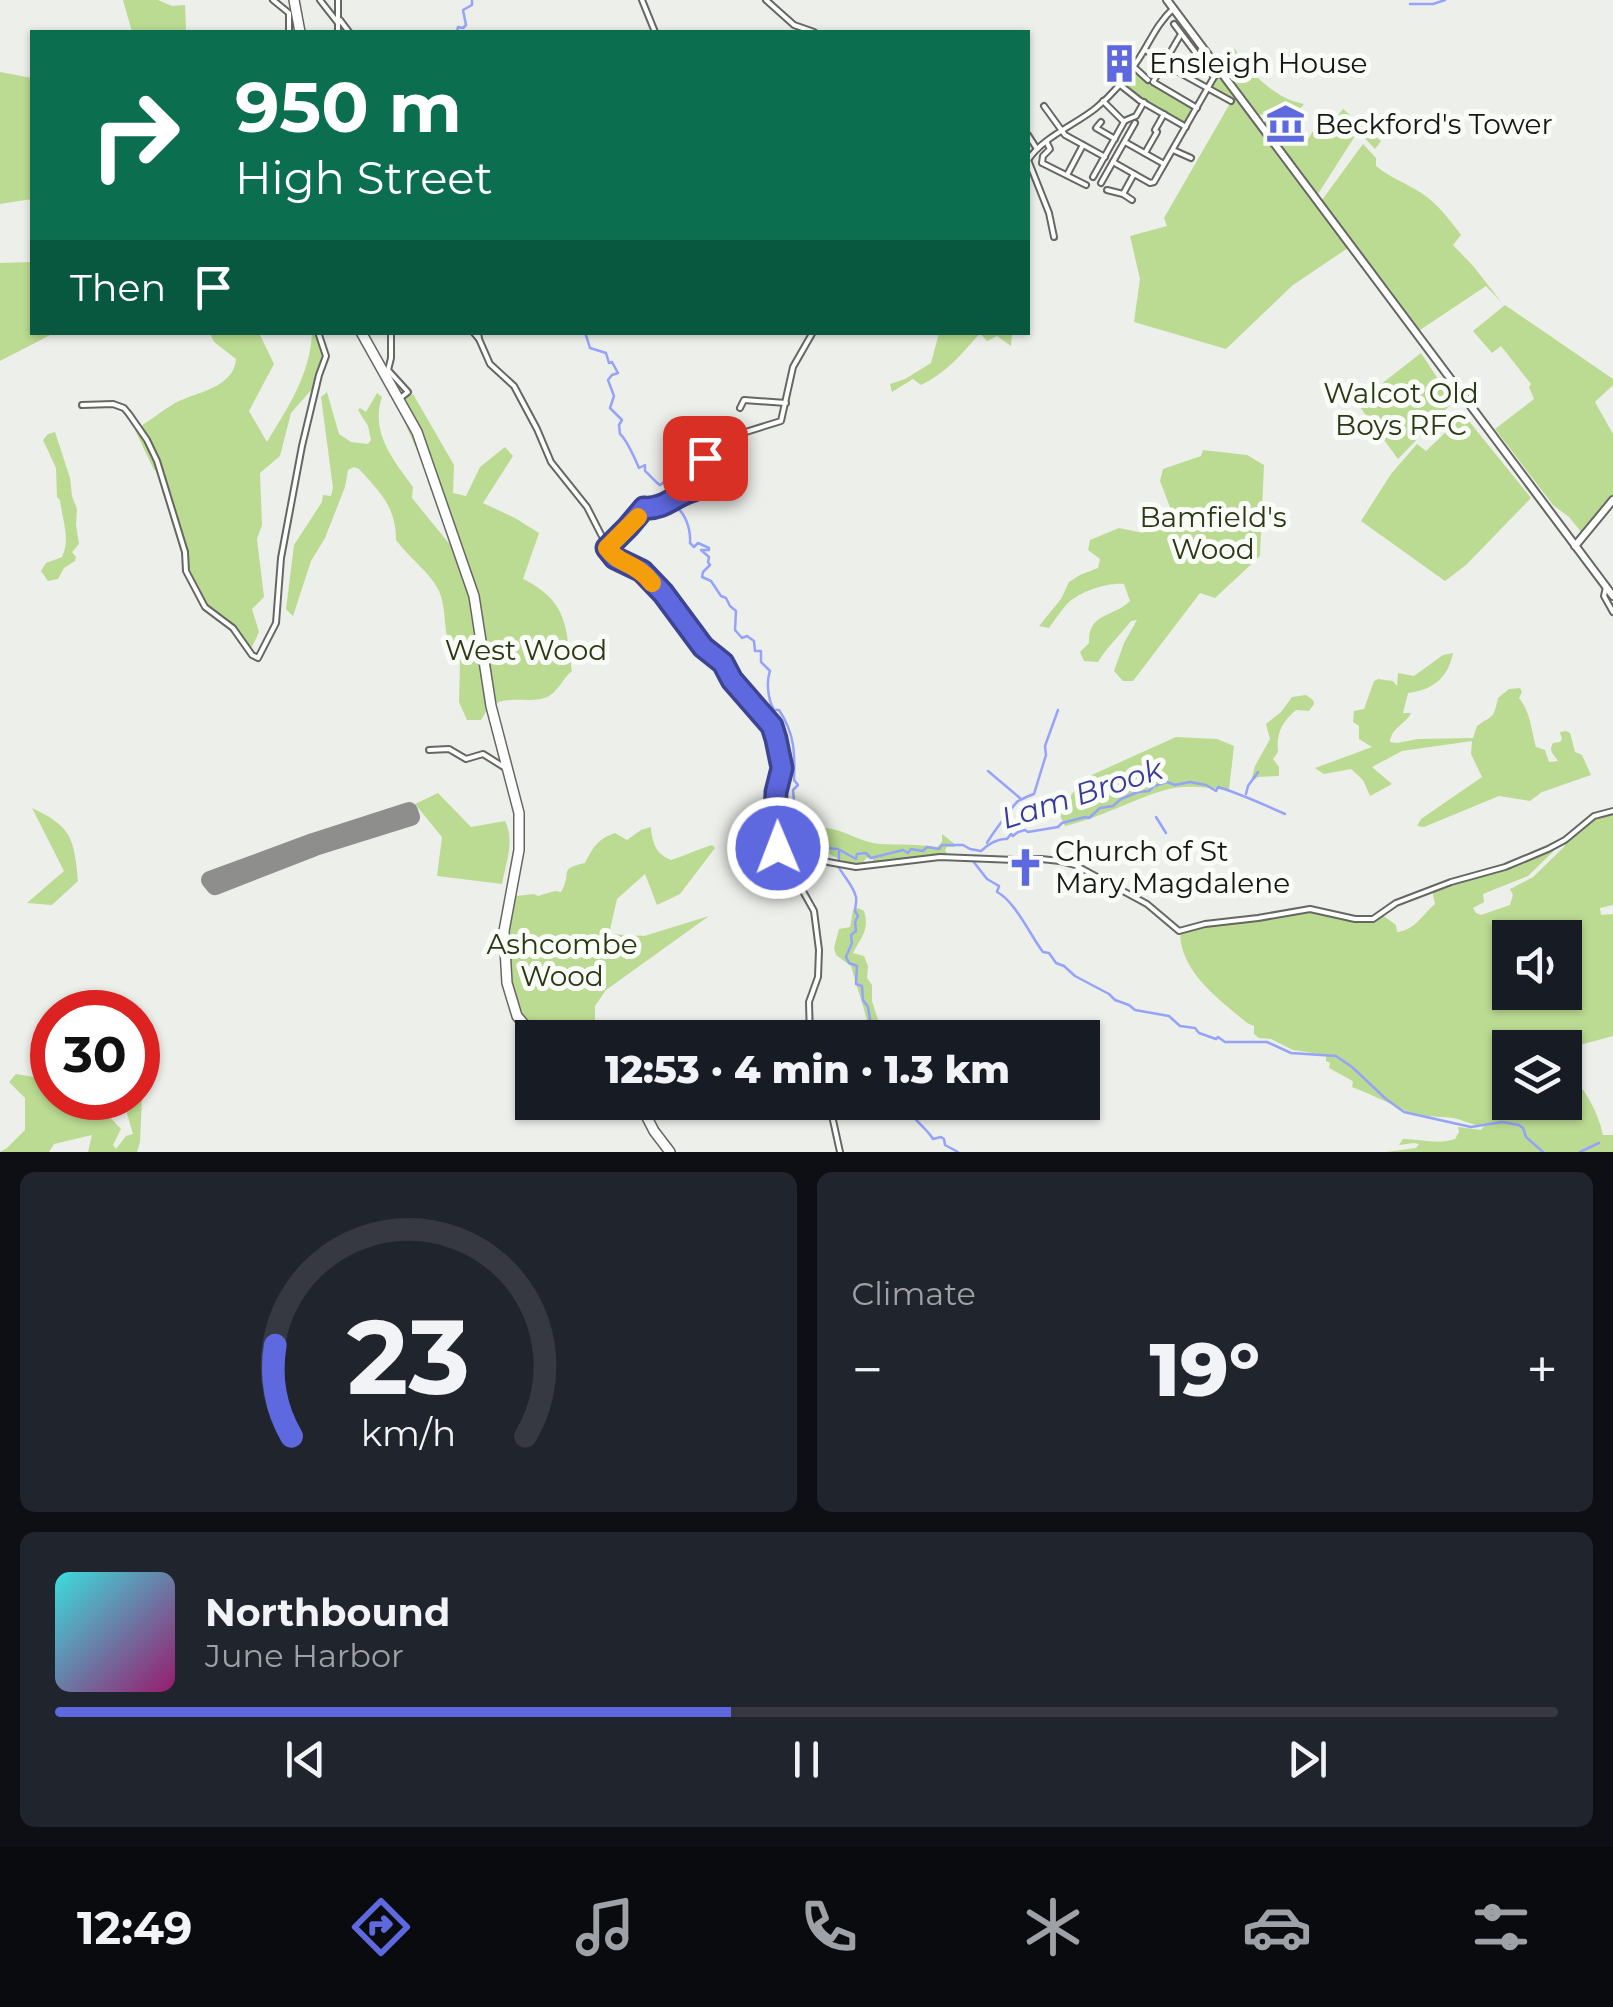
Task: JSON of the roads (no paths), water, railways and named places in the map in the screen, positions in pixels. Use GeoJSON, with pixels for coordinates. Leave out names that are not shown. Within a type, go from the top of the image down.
{"type":"FeatureCollection","features":[{"type":"Feature","properties":{"kind":"highway"},"geometry":{"type":"LineString","coordinates":[[292,0],[295,30]]}},
{"type":"Feature","properties":{"kind":"highway"},"geometry":{"type":"LineString","coordinates":[[363,335],[417,432],[466,570],[480,623],[491,706],[517,800],[518,861],[504,931],[506,972],[513,1009],[520,1020]]}},
{"type":"Feature","properties":{"kind":"highway"},"geometry":{"type":"LineString","coordinates":[[648,1120],[670,1152]]}},
{"type":"Feature","properties":{"kind":"street"},"geometry":{"type":"LineString","coordinates":[[273,0],[289,13],[294,30]]}},
{"type":"Feature","properties":{"kind":"street"},"geometry":{"type":"LineString","coordinates":[[320,0],[346,30]]}},
{"type":"Feature","properties":{"kind":"street"},"geometry":{"type":"LineString","coordinates":[[338,0],[338,30]]}},
{"type":"Feature","properties":{"kind":"street"},"geometry":{"type":"LineString","coordinates":[[642,0],[654,30]]}},
{"type":"Feature","properties":{"kind":"street"},"geometry":{"type":"LineString","coordinates":[[766,0],[788,21],[809,30]]}},
{"type":"Feature","properties":{"kind":"street"},"geometry":{"type":"LineString","coordinates":[[1167,0],[1218,74],[1613,596]]}},
{"type":"Feature","properties":{"kind":"street"},"geometry":{"type":"LineString","coordinates":[[1086,185],[1042,163],[1048,145],[1119,84],[1174,8]]}},
{"type":"Feature","properties":{"kind":"street"},"geometry":{"type":"LineString","coordinates":[[1174,24],[1198,56],[1218,74]]}},
{"type":"Feature","properties":{"kind":"street"},"geometry":{"type":"LineString","coordinates":[[1181,34],[1153,82],[1197,108]]}},
{"type":"Feature","properties":{"kind":"street"},"geometry":{"type":"LineString","coordinates":[[1145,48],[1156,56]]}},
{"type":"Feature","properties":{"kind":"street"},"geometry":{"type":"LineString","coordinates":[[1192,66],[1198,56]]}},
{"type":"Feature","properties":{"kind":"street"},"geometry":{"type":"LineString","coordinates":[[1164,64],[1229,98]]}},
{"type":"Feature","properties":{"kind":"street"},"geometry":{"type":"LineString","coordinates":[[1134,67],[1148,80]]}},
{"type":"Feature","properties":{"kind":"street"},"geometry":{"type":"LineString","coordinates":[[1113,162],[1153,183],[1218,74]]}},
{"type":"Feature","properties":{"kind":"street"},"geometry":{"type":"LineString","coordinates":[[1119,84],[1186,127]]}},
{"type":"Feature","properties":{"kind":"street"},"geometry":{"type":"LineString","coordinates":[[1093,177],[1114,139],[1136,116],[1140,100]]}},
{"type":"Feature","properties":{"kind":"street"},"geometry":{"type":"LineString","coordinates":[[1103,101],[1131,122]]}},
{"type":"Feature","properties":{"kind":"street"},"geometry":{"type":"LineString","coordinates":[[1044,106],[1065,135],[1104,157]]}},
{"type":"Feature","properties":{"kind":"street"},"geometry":{"type":"LineString","coordinates":[[1145,153],[1164,114]]}},
{"type":"Feature","properties":{"kind":"street"},"geometry":{"type":"LineString","coordinates":[[1101,122],[1096,128],[1114,139]]}},
{"type":"Feature","properties":{"kind":"street"},"geometry":{"type":"LineString","coordinates":[[1102,183],[1126,142],[1131,122]]}},
{"type":"Feature","properties":{"kind":"street"},"geometry":{"type":"LineString","coordinates":[[1030,138],[1037,148]]}},
{"type":"Feature","properties":{"kind":"street"},"geometry":{"type":"LineString","coordinates":[[1030,157],[1037,148],[1054,141]]}},
{"type":"Feature","properties":{"kind":"street"},"geometry":{"type":"LineString","coordinates":[[1126,142],[1164,164]]}},
{"type":"Feature","properties":{"kind":"street"},"geometry":{"type":"LineString","coordinates":[[1066,175],[1083,145]]}},
{"type":"Feature","properties":{"kind":"street"},"geometry":{"type":"LineString","coordinates":[[1173,150],[1190,158]]}},
{"type":"Feature","properties":{"kind":"street"},"geometry":{"type":"LineString","coordinates":[[1030,165],[1050,213],[1054,238]]}},
{"type":"Feature","properties":{"kind":"street"},"geometry":{"type":"LineString","coordinates":[[1123,194],[1134,174]]}},
{"type":"Feature","properties":{"kind":"street"},"geometry":{"type":"LineString","coordinates":[[1106,190],[1132,200]]}},
{"type":"Feature","properties":{"kind":"street"},"geometry":{"type":"LineString","coordinates":[[82,405],[113,404],[129,414],[157,461],[186,552],[186,570],[205,606],[233,628],[252,656],[258,658],[276,624],[280,558],[302,446],[326,358],[319,335]]}},
{"type":"Feature","properties":{"kind":"street"},"geometry":{"type":"LineString","coordinates":[[391,335],[388,370],[407,390],[407,394],[396,394]]}},
{"type":"Feature","properties":{"kind":"street"},"geometry":{"type":"LineString","coordinates":[[477,335],[490,364],[514,386],[551,462],[586,507],[607,548],[615,558],[642,571],[663,593],[703,647],[723,663],[732,680],[772,726],[782,768],[776,792],[778,848],[816,920],[820,959],[809,1002],[810,1020]]}},
{"type":"Feature","properties":{"kind":"street"},"geometry":{"type":"LineString","coordinates":[[607,548],[644,508],[656,509],[696,488],[705,458],[720,440],[781,421],[794,367],[811,335]]}},
{"type":"Feature","properties":{"kind":"street"},"geometry":{"type":"LineString","coordinates":[[740,408],[744,400],[786,403]]}},
{"type":"Feature","properties":{"kind":"street"},"geometry":{"type":"LineString","coordinates":[[1573,544],[1613,500]]}},
{"type":"Feature","properties":{"kind":"street"},"geometry":{"type":"LineString","coordinates":[[1606,587],[1604,596],[1613,612]]}},
{"type":"Feature","properties":{"kind":"street"},"geometry":{"type":"LineString","coordinates":[[429,750],[449,749],[466,759],[483,754],[507,769]]}},
{"type":"Feature","properties":{"kind":"street"},"geometry":{"type":"LineString","coordinates":[[776,807],[783,810],[795,838],[824,861],[855,866],[940,857],[1060,861],[1148,904],[1180,930],[1310,909],[1373,919],[1396,903],[1505,867],[1564,841],[1594,816],[1613,811]]}},
{"type":"Feature","properties":{"kind":"street"},"geometry":{"type":"LineString","coordinates":[[833,1120],[840,1152]]}},
{"type":"Feature","properties":{"kind":"waterway","name":"Lam Brook"},"geometry":{"type":"LineString","coordinates":[[457,30],[466,25],[463,10],[472,5],[472,0]]}},
{"type":"Feature","properties":{"kind":"waterway"},"geometry":{"type":"LineString","coordinates":[[1410,4],[1445,0]]}},
{"type":"Feature","properties":{"kind":"waterway","name":"Lam Brook"},"geometry":{"type":"LineString","coordinates":[[586,335],[590,348],[606,353],[618,373],[608,380],[614,396],[610,408],[622,420],[620,434],[639,468],[645,465],[645,471],[656,482],[664,482],[674,492],[673,505],[686,521],[690,543],[709,548],[701,550],[709,557],[710,565],[702,577],[711,581],[736,611],[735,630],[742,638],[747,636],[754,641],[755,651],[761,651],[761,662],[770,671],[770,701],[784,719],[793,744],[794,780],[798,785],[793,790],[794,802],[786,807],[799,835],[856,859],[857,854],[866,853],[871,858],[903,850],[908,853],[911,849],[939,849],[942,845],[963,845],[981,851],[1011,834],[1089,818],[1100,808],[1167,782],[1190,782],[1216,791],[1218,787],[1285,814]]}},
{"type":"Feature","properties":{"kind":"waterway"},"geometry":{"type":"LineString","coordinates":[[987,843],[1018,801],[1034,794],[1058,710]]}},
{"type":"Feature","properties":{"kind":"waterway"},"geometry":{"type":"LineString","coordinates":[[988,771],[1021,799]]}},
{"type":"Feature","properties":{"kind":"waterway"},"geometry":{"type":"LineString","coordinates":[[1246,794],[1258,772]]}},
{"type":"Feature","properties":{"kind":"waterway"},"geometry":{"type":"LineString","coordinates":[[1156,817],[1166,833]]}},
{"type":"Feature","properties":{"kind":"waterway"},"geometry":{"type":"LineString","coordinates":[[839,852],[839,861]]}},
{"type":"Feature","properties":{"kind":"waterway"},"geometry":{"type":"LineString","coordinates":[[973,861],[987,879],[999,886],[997,892],[1016,910],[1043,952],[1115,1000],[1135,1010],[1169,1016],[1180,1026],[1195,1028],[1225,1042],[1267,1042],[1291,1053],[1336,1056],[1404,1112],[1471,1127],[1502,1122],[1519,1125],[1543,1152]]}},
{"type":"Feature","properties":{"kind":"waterway"},"geometry":{"type":"LineString","coordinates":[[838,866],[856,897],[856,931],[851,935],[846,957],[857,966],[856,984],[862,986],[870,1020]]}},
{"type":"Feature","properties":{"kind":"waterway"},"geometry":{"type":"LineString","coordinates":[[917,1120],[933,1139],[941,1137],[945,1145],[958,1152]]}},
{"type":"Feature","properties":{"kind":"waterway"},"geometry":{"type":"LineString","coordinates":[[1580,1152],[1599,1143]]}},
{"type":"Feature","properties":{"kind":"place","name":"Ensleigh House"},"geometry":{"type":"Point","coordinates":[1119,63]}},
{"type":"Feature","properties":{"kind":"place","name":"Beckford's Tower"},"geometry":{"type":"Point","coordinates":[1285,124]}},
{"type":"Feature","properties":{"kind":"place","name":"Church of St Mary Magdalene"},"geometry":{"type":"Point","coordinates":[1025,867]}},
{"type":"Feature","properties":{"kind":"park label","name":"Walcot Old Boys RFC"},"geometry":{"type":"Point","coordinates":[1401,409]}},
{"type":"Feature","properties":{"kind":"park label","name":"Bamfield's Wood"},"geometry":{"type":"Point","coordinates":[1213,533]}},
{"type":"Feature","properties":{"kind":"park label","name":"West Wood"},"geometry":{"type":"Point","coordinates":[526,650]}},
{"type":"Feature","properties":{"kind":"park label","name":"Ashcombe Wood"},"geometry":{"type":"Point","coordinates":[562,960]}}]}
